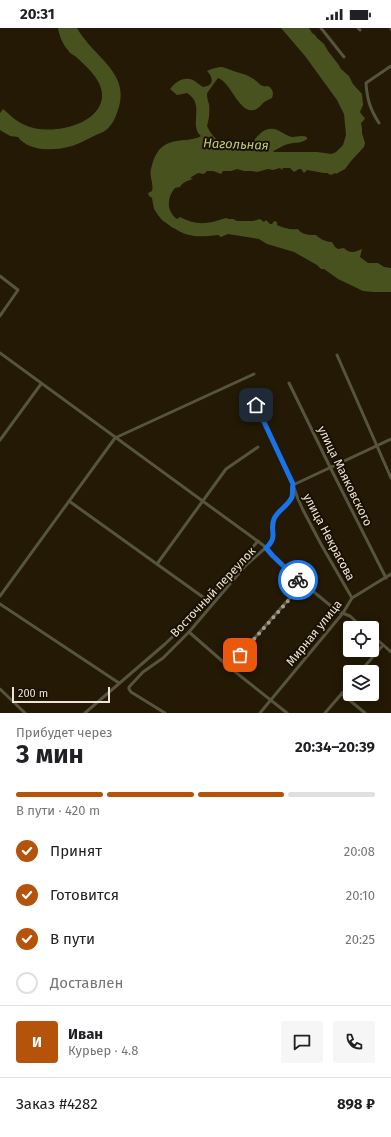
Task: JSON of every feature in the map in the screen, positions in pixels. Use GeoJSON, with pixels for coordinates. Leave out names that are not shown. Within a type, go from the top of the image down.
{"type":"FeatureCollection","features":[{"type":"Feature","properties":{"kind":"street"},"geometry":{"type":"LineString","coordinates":[[321,28],[344,57]]}},
{"type":"Feature","properties":{"kind":"street"},"geometry":{"type":"LineString","coordinates":[[379,123],[372,111],[367,95],[366,83],[391,66]]}},
{"type":"Feature","properties":{"kind":"street"},"geometry":{"type":"LineString","coordinates":[[0,276],[18,290],[0,316]]}},
{"type":"Feature","properties":{"kind":"street"},"geometry":{"type":"LineString","coordinates":[[0,353],[258,541],[303,584],[337,611],[350,616],[355,621]]}},
{"type":"Feature","properties":{"kind":"street"},"geometry":{"type":"LineString","coordinates":[[337,355],[391,478]]}},
{"type":"Feature","properties":{"kind":"street"},"geometry":{"type":"LineString","coordinates":[[0,596],[116,438],[254,374]]}},
{"type":"Feature","properties":{"kind":"street","name":"улица Маяковского"},"geometry":{"type":"LineString","coordinates":[[289,383],[386,578]]}},
{"type":"Feature","properties":{"kind":"street"},"geometry":{"type":"LineString","coordinates":[[0,440],[41,384]]}},
{"type":"Feature","properties":{"kind":"street","name":"улица Некрасова"},"geometry":{"type":"LineString","coordinates":[[258,396],[256,405],[293,484],[303,510],[352,598]]}},
{"type":"Feature","properties":{"kind":"street"},"geometry":{"type":"LineString","coordinates":[[293,484],[377,446],[391,438]]}},
{"type":"Feature","properties":{"kind":"street"},"geometry":{"type":"LineString","coordinates":[[157,564],[226,469],[258,447]]}},
{"type":"Feature","properties":{"kind":"street","name":"Восточный переулок"},"geometry":{"type":"LineString","coordinates":[[165,713],[131,692],[129,689],[130,686],[143,672],[163,658],[189,632],[246,565],[271,543],[273,539],[274,519],[292,497],[293,484]]}},
{"type":"Feature","properties":{"kind":"street"},"geometry":{"type":"LineString","coordinates":[[70,501],[207,600]]}},
{"type":"Feature","properties":{"kind":"street","name":"Восточный переулок"},"geometry":{"type":"LineString","coordinates":[[84,713],[165,644],[187,623],[258,541]]}},
{"type":"Feature","properties":{"kind":"street","name":"Мирная улица"},"geometry":{"type":"LineString","coordinates":[[260,713],[343,613],[352,598],[391,574]]}},
{"type":"Feature","properties":{"kind":"street"},"geometry":{"type":"LineString","coordinates":[[229,667],[303,584]]}},
{"type":"Feature","properties":{"kind":"street"},"geometry":{"type":"LineString","coordinates":[[0,604],[119,683]]}},
{"type":"Feature","properties":{"kind":"street"},"geometry":{"type":"LineString","coordinates":[[189,632],[229,667],[287,713]]}},
{"type":"Feature","properties":{"kind":"street"},"geometry":{"type":"LineString","coordinates":[[379,641],[391,652]]}},
{"type":"Feature","properties":{"kind":"street"},"geometry":{"type":"LineString","coordinates":[[366,665],[383,645]]}},
{"type":"Feature","properties":{"kind":"street"},"geometry":{"type":"LineString","coordinates":[[0,689],[25,713]]}},
{"type":"Feature","properties":{"kind":"street"},"geometry":{"type":"LineString","coordinates":[[0,695],[4,692]]}},
{"type":"Feature","properties":{"kind":"street"},"geometry":{"type":"LineString","coordinates":[[325,713],[342,694],[366,713]]}},
{"type":"Feature","properties":{"kind":"shaded area"},"geometry":{"type":"Polygon","coordinates":[[[58,28],[77,28],[111,68],[117,79],[120,90],[120,103],[114,121],[104,132],[65,148],[35,148],[23,142],[18,137],[10,136],[0,130],[0,113],[3,109],[16,120],[25,125],[46,130],[58,129],[82,122],[91,116],[98,108],[102,98],[102,92],[97,80],[84,64],[69,52],[64,45],[58,28]]]}},
{"type":"Feature","properties":{"kind":"shaded area"},"geometry":{"type":"Polygon","coordinates":[[[281,28],[309,28],[312,33],[324,44],[341,69],[349,76],[353,84],[362,94],[363,105],[360,112],[365,118],[361,123],[365,143],[364,147],[345,169],[331,175],[307,170],[304,173],[301,169],[294,172],[290,168],[283,168],[282,170],[280,168],[273,170],[268,169],[257,172],[237,169],[223,171],[221,174],[213,171],[207,171],[204,174],[198,173],[190,178],[193,179],[187,181],[180,187],[175,188],[170,196],[169,208],[173,216],[177,219],[180,217],[197,223],[214,222],[226,218],[237,221],[253,221],[260,219],[264,222],[266,220],[270,224],[274,221],[277,222],[277,225],[282,227],[298,229],[304,234],[316,235],[323,240],[332,242],[338,249],[344,248],[353,252],[362,249],[360,257],[368,263],[378,263],[384,267],[391,268],[391,292],[363,291],[338,279],[324,269],[321,269],[317,265],[294,252],[267,244],[259,239],[228,234],[221,237],[218,235],[200,236],[184,234],[162,220],[154,209],[152,198],[148,193],[152,191],[151,169],[158,151],[162,147],[172,142],[194,139],[201,136],[197,131],[196,109],[193,98],[187,93],[177,95],[170,89],[174,84],[183,79],[193,80],[203,87],[210,85],[212,78],[207,71],[212,69],[222,67],[247,75],[261,85],[271,88],[273,93],[272,98],[254,110],[249,110],[239,103],[227,85],[218,78],[207,94],[209,118],[207,126],[212,135],[220,142],[233,148],[244,147],[252,142],[263,131],[272,129],[278,130],[292,137],[307,137],[307,139],[302,142],[286,145],[273,151],[274,152],[317,152],[332,154],[343,145],[346,135],[344,114],[337,100],[305,56],[281,28]]]}},
{"type":"Feature","properties":{"kind":"way so far"},"geometry":{"type":"LineString","coordinates":[[240,655],[303,584],[298,580]]}},
{"type":"Feature","properties":{"kind":"route"},"geometry":{"type":"LineString","coordinates":[[256,405],[293,484],[292,497],[274,519],[273,539],[266,548],[298,580]]}},
{"type":"Feature","properties":{"kind":"water label","name":"Нагольная"},"geometry":{"type":"Point","coordinates":[236,144]}}]}
